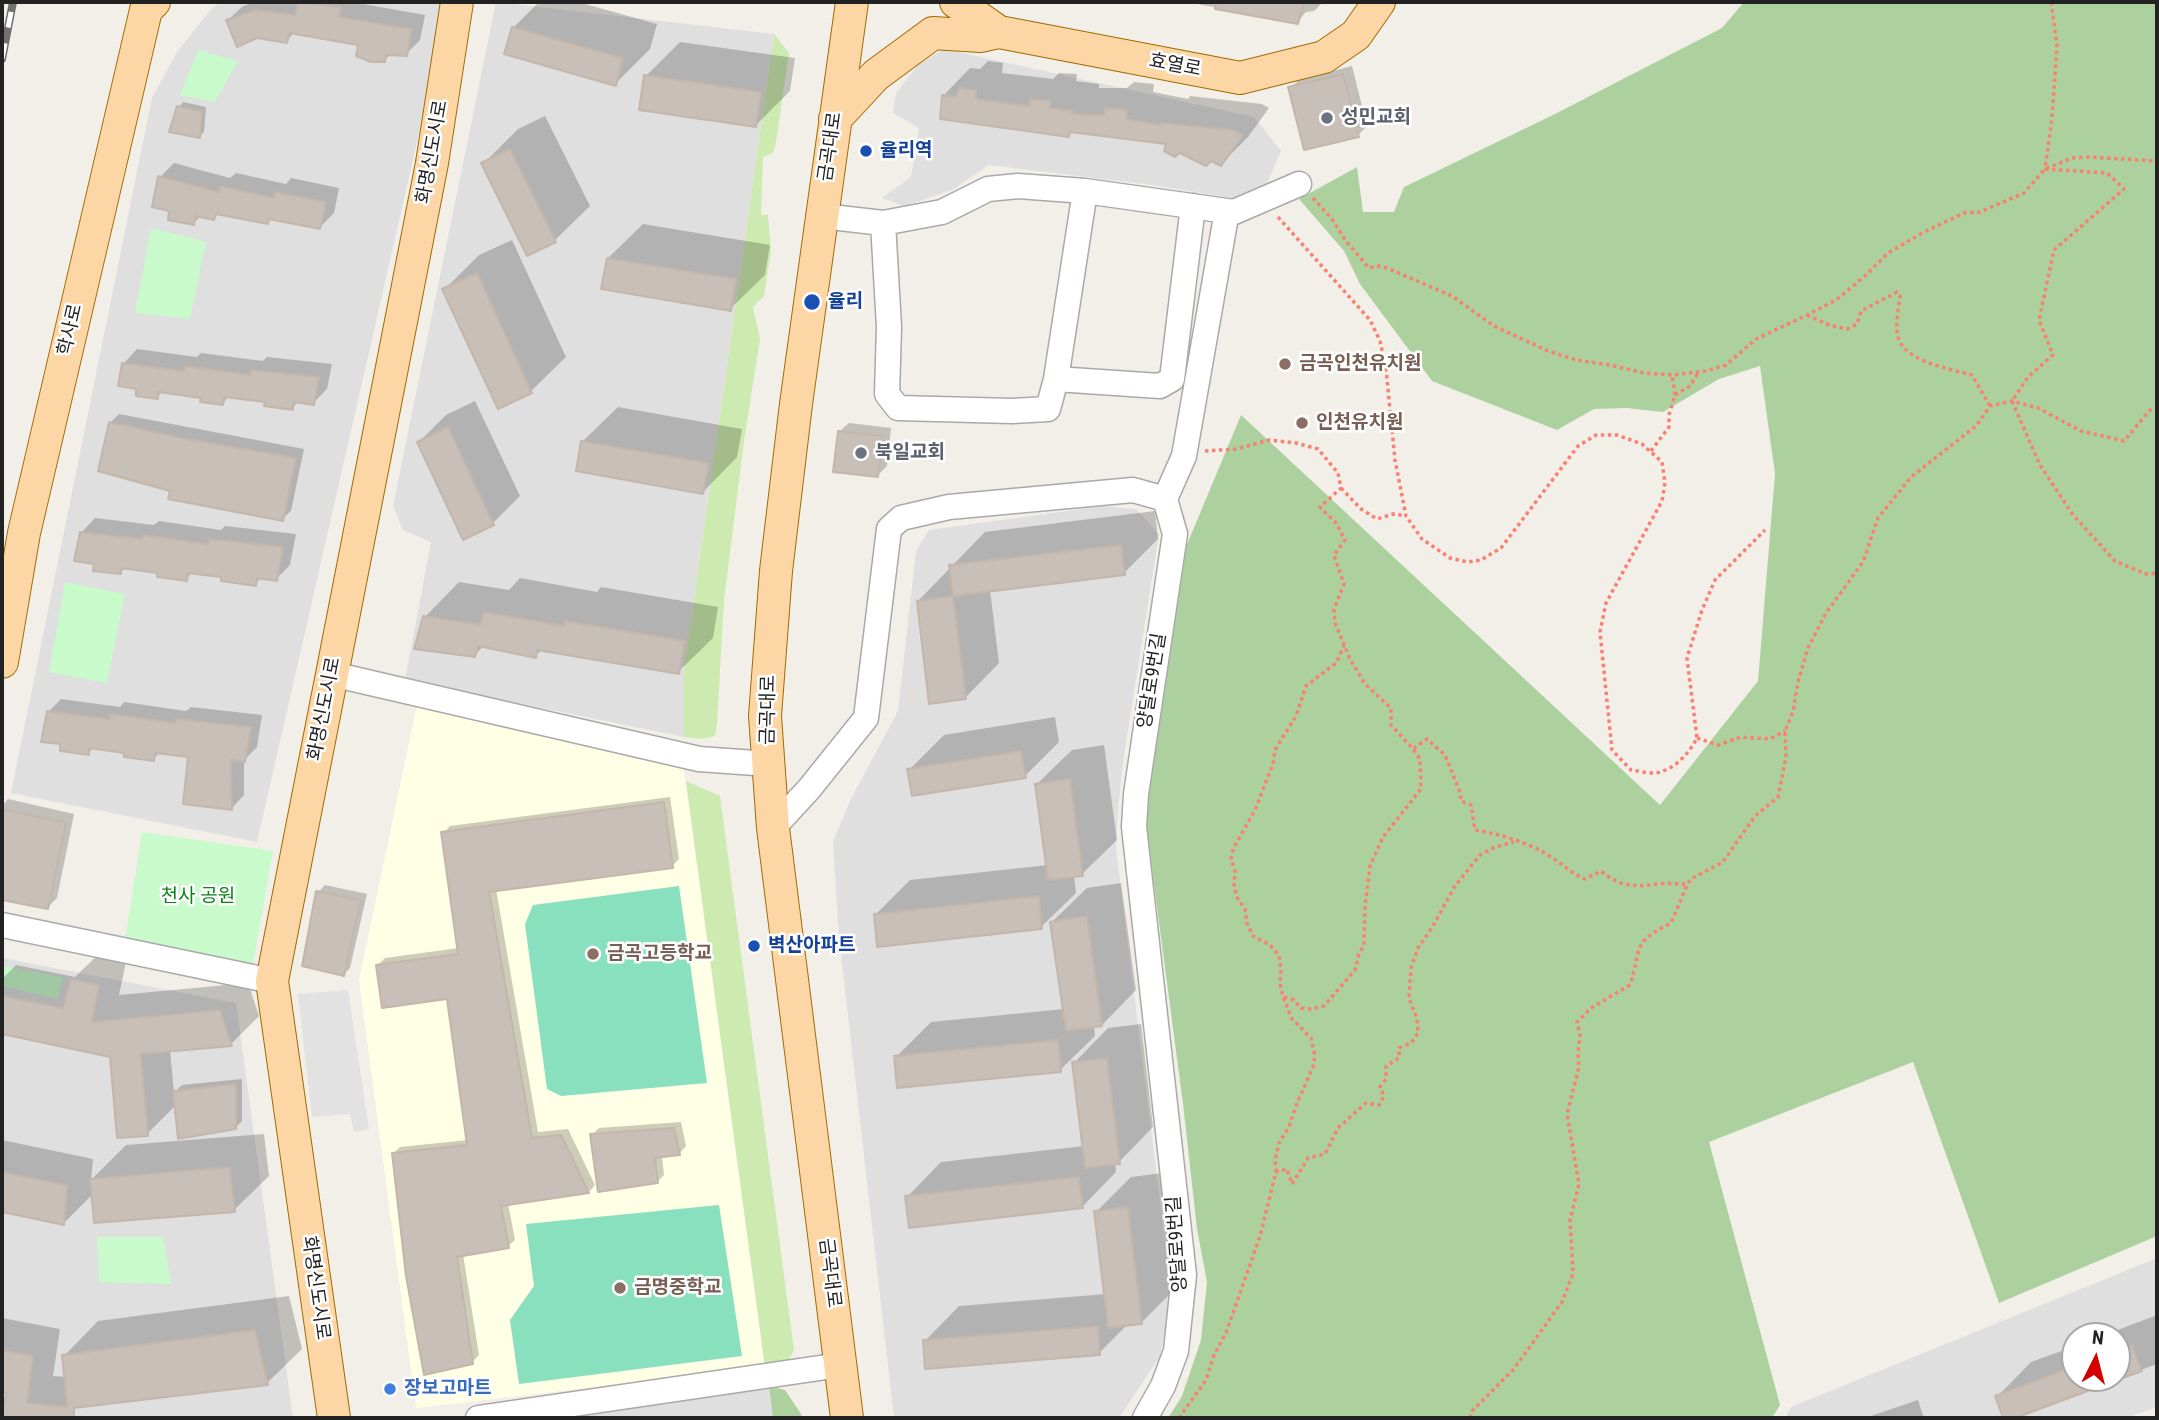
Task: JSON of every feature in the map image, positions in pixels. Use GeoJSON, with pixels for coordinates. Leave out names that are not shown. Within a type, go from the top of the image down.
{"type":"FeatureCollection","features":[{"type":"Feature","properties":{"kind":"main road","name":"학사로"},"geometry":{"type":"LineString","coordinates":[[2,662],[24,533],[146,10],[154,2]]}},
{"type":"Feature","properties":{"kind":"main road","name":"화명신도시로"},"geometry":{"type":"LineString","coordinates":[[334,1418],[272,981],[432,163],[457,2]]}},
{"type":"Feature","properties":{"kind":"main road","name":"금곡대로"},"geometry":{"type":"LineString","coordinates":[[847,1418],[773,828],[765,716],[776,571],[796,404],[852,2]]}},
{"type":"Feature","properties":{"kind":"main road"},"geometry":{"type":"LineString","coordinates":[[835,119],[877,75],[947,20],[949,10],[945,2]]}},
{"type":"Feature","properties":{"kind":"main road","name":"효열로"},"geometry":{"type":"LineString","coordinates":[[956,2],[999,32],[1240,78],[1324,57],[1356,35],[1379,2]]}},
{"type":"Feature","properties":{"kind":"main road"},"geometry":{"type":"LineString","coordinates":[[933,33],[981,36],[999,32]]}},
{"type":"Feature","properties":{"kind":"street"},"geometry":{"type":"LineString","coordinates":[[822,216],[883,223],[942,212],[988,189],[1018,186],[1085,191],[1234,212],[1299,184]]}},
{"type":"Feature","properties":{"kind":"street"},"geometry":{"type":"LineString","coordinates":[[883,223],[889,327],[887,394],[898,408],[1012,411],[1048,409],[1056,379],[1085,191]]}},
{"type":"Feature","properties":{"kind":"street"},"geometry":{"type":"LineString","coordinates":[[1056,379],[1160,386],[1172,379],[1193,206]]}},
{"type":"Feature","properties":{"kind":"street"},"geometry":{"type":"LineString","coordinates":[[773,828],[809,789],[866,718],[890,529],[901,518],[949,507],[1133,490],[1165,499],[1184,456],[1227,211]]}},
{"type":"Feature","properties":{"kind":"street","name":"양달로9번길"},"geometry":{"type":"LineString","coordinates":[[1145,1418],[1163,1386],[1176,1351],[1185,1275],[1134,827],[1136,794],[1175,534],[1165,499]]}},
{"type":"Feature","properties":{"kind":"street"},"geometry":{"type":"LineString","coordinates":[[332,674],[699,759],[809,789]]}},
{"type":"Feature","properties":{"kind":"street"},"geometry":{"type":"LineString","coordinates":[[2,925],[272,981]]}},
{"type":"Feature","properties":{"kind":"street"},"geometry":{"type":"LineString","coordinates":[[478,1418],[840,1365]]}},
{"type":"Feature","properties":{"kind":"path"},"geometry":{"type":"LineString","coordinates":[[2045,169],[2057,45],[2051,2]]}},
{"type":"Feature","properties":{"kind":"path"},"geometry":{"type":"LineString","coordinates":[[1299,184],[1332,219],[1368,268],[1387,268],[1452,296],[1494,326],[1548,351],[1576,360],[1644,373],[1672,374],[1699,372],[1726,365],[1756,339],[1836,299],[1899,246],[1964,213],[1980,212],[2024,193],[2045,169],[2073,158],[2157,161]]}},
{"type":"Feature","properties":{"kind":"path"},"geometry":{"type":"LineString","coordinates":[[2012,401],[2028,377],[2053,355],[2039,320],[2054,250],[2124,189],[2107,173],[2045,169]]}},
{"type":"Feature","properties":{"kind":"path"},"geometry":{"type":"LineString","coordinates":[[1262,200],[1370,320],[1380,341],[1386,369],[1395,460],[1406,516],[1422,539],[1450,558],[1468,562],[1481,560],[1501,548],[1578,446],[1596,435],[1617,435],[1642,444],[1662,462],[1665,483],[1662,501],[1606,603],[1600,632],[1612,750],[1631,770],[1658,773],[1680,761],[1698,738],[1687,658],[1702,610],[1715,580],[1765,530]]}},
{"type":"Feature","properties":{"kind":"path"},"geometry":{"type":"LineString","coordinates":[[1808,315],[1829,325],[1847,329],[1857,324],[1861,311],[1898,292],[1900,304],[1896,331],[1901,347],[1910,355],[1972,375],[1990,406]]}},
{"type":"Feature","properties":{"kind":"path"},"geometry":{"type":"LineString","coordinates":[[1675,395],[1689,386],[1699,372]]}},
{"type":"Feature","properties":{"kind":"path"},"geometry":{"type":"LineString","coordinates":[[1651,451],[1670,427],[1669,415],[1675,395],[1672,374]]}},
{"type":"Feature","properties":{"kind":"path"},"geometry":{"type":"LineString","coordinates":[[2012,401],[2040,465],[2073,515],[2115,561],[2146,574],[2157,573]]}},
{"type":"Feature","properties":{"kind":"path"},"geometry":{"type":"LineString","coordinates":[[1470,1418],[1472,1411],[1513,1370],[1562,1302],[1573,1273],[1570,1220],[1578,1184],[1567,1114],[1579,1067],[1580,1035],[1577,1022],[1591,1008],[1630,985],[1638,948],[1649,934],[1671,923],[1691,879],[1723,862],[1755,816],[1778,797],[1786,757],[1785,731],[1793,712],[1808,648],[1826,613],[1863,562],[1878,518],[1911,477],[1976,426],[1990,406],[2012,401],[2038,408],[2081,431],[2124,441],[2150,410],[2157,409]]}},
{"type":"Feature","properties":{"kind":"path"},"geometry":{"type":"LineString","coordinates":[[1184,456],[1197,451],[1236,449],[1269,440],[1296,443],[1318,449],[1338,473],[1341,488],[1361,509],[1377,519],[1393,514],[1406,516]]}},
{"type":"Feature","properties":{"kind":"path"},"geometry":{"type":"LineString","coordinates":[[1283,997],[1294,1000],[1301,1008],[1324,1006],[1355,970],[1364,945],[1370,866],[1383,837],[1421,789],[1420,759],[1391,725],[1391,708],[1365,684],[1335,623],[1334,609],[1344,584],[1334,555],[1345,540],[1336,523],[1320,507],[1341,488]]}},
{"type":"Feature","properties":{"kind":"path"},"geometry":{"type":"LineString","coordinates":[[1179,1418],[1206,1380],[1214,1355],[1226,1333],[1260,1236],[1276,1172],[1275,1160],[1279,1143],[1289,1127],[1315,1056],[1311,1038],[1292,1019],[1283,997],[1279,956],[1270,944],[1253,936],[1247,923],[1245,909],[1234,887],[1235,871],[1231,859],[1233,849],[1255,810],[1273,764],[1275,750],[1296,716],[1306,686],[1336,663],[1344,646]]}},
{"type":"Feature","properties":{"kind":"path"},"geometry":{"type":"LineString","coordinates":[[1698,738],[1718,744],[1741,737],[1770,739],[1785,731]]}},
{"type":"Feature","properties":{"kind":"path"},"geometry":{"type":"LineString","coordinates":[[1413,749],[1427,738],[1445,754],[1461,801],[1471,805],[1475,830],[1494,833],[1547,854],[1573,874],[1585,879],[1601,871],[1614,881],[1643,887],[1672,882],[1687,885]]}},
{"type":"Feature","properties":{"kind":"path"},"geometry":{"type":"LineString","coordinates":[[1276,1172],[1287,1169],[1292,1184],[1308,1158],[1325,1154],[1338,1128],[1366,1103],[1378,1104],[1384,1096],[1380,1087],[1386,1079],[1386,1066],[1399,1058],[1399,1048],[1411,1043],[1418,1033],[1417,1019],[1409,998],[1411,968],[1418,948],[1455,886],[1480,855],[1495,847],[1517,841]]}},
{"type":"Feature","properties":{"kind":"shaded area"},"geometry":{"type":"Polygon","coordinates":[[[222,2],[440,2],[447,11],[257,842],[11,793],[152,98],[177,52],[212,8],[222,2]]]}},
{"type":"Feature","properties":{"kind":"shaded area"},"geometry":{"type":"Polygon","coordinates":[[[496,2],[774,34],[684,669],[684,737],[405,680],[431,542],[403,530],[393,506],[496,2]]]}},
{"type":"Feature","properties":{"kind":"shaded area"},"geometry":{"type":"Polygon","coordinates":[[[944,49],[1254,117],[1281,151],[1266,186],[1233,198],[989,165],[954,189],[905,206],[882,198],[911,177],[919,128],[893,113],[896,93],[918,65],[944,49]]]}},
{"type":"Feature","properties":{"kind":"shaded area"},"geometry":{"type":"Polygon","coordinates":[[[1103,506],[1136,509],[1159,534],[1123,762],[1116,849],[1170,1281],[1160,1356],[1119,1418],[894,1418],[839,937],[833,841],[851,799],[898,711],[916,551],[929,530],[1103,506]]]}},
{"type":"Feature","properties":{"kind":"shaded area"},"geometry":{"type":"Polygon","coordinates":[[[417,705],[683,764],[765,1367],[416,1408],[359,980],[417,705]]]}},
{"type":"Feature","properties":{"kind":"shaded area"},"geometry":{"type":"Polygon","coordinates":[[[2,958],[236,1003],[293,1418],[2,1418],[2,958]]]}},
{"type":"Feature","properties":{"kind":"shaded area"},"geometry":{"type":"Polygon","coordinates":[[[348,990],[369,1129],[354,1132],[350,1114],[312,1117],[298,994],[348,990]]]}},
{"type":"Feature","properties":{"kind":"shaded area"},"geometry":{"type":"Polygon","coordinates":[[[2157,1258],[2157,1407],[2126,1418],[1785,1418],[1791,1407],[2157,1258]]]}},
{"type":"Feature","properties":{"kind":"shaded area"},"geometry":{"type":"Polygon","coordinates":[[[769,1386],[773,1418],[483,1418],[769,1386]]]}},
{"type":"Feature","properties":{"kind":"green space"},"geometry":{"type":"Polygon","coordinates":[[[1744,2],[2157,2],[2157,1236],[1999,1303],[1913,1062],[1709,1142],[1780,1405],[1772,1418],[1168,1418],[1182,1396],[1201,1340],[1207,1282],[1197,1229],[1145,816],[1183,554],[1241,415],[1660,805],[1758,681],[1775,474],[1760,366],[1719,379],[1663,412],[1627,408],[1594,409],[1557,430],[1432,381],[1360,284],[1344,251],[1299,199],[1357,167],[1363,212],[1394,212],[1404,187],[1555,114],[1722,28],[1744,2]]]}},
{"type":"Feature","properties":{"kind":"green space"},"geometry":{"type":"Polygon","coordinates":[[[774,34],[789,53],[776,142],[773,153],[763,157],[761,215],[768,215],[771,251],[764,296],[753,307],[760,339],[724,600],[717,724],[715,736],[702,739],[684,737],[684,669],[774,34]]]}},
{"type":"Feature","properties":{"kind":"green space"},"geometry":{"type":"Polygon","coordinates":[[[198,50],[238,61],[215,102],[180,95],[198,50]]]}},
{"type":"Feature","properties":{"kind":"green space"},"geometry":{"type":"Polygon","coordinates":[[[151,228],[206,242],[190,319],[135,313],[151,228]]]}},
{"type":"Feature","properties":{"kind":"green space"},"geometry":{"type":"Polygon","coordinates":[[[65,582],[125,594],[107,683],[49,672],[65,582]]]}},
{"type":"Feature","properties":{"kind":"green space"},"geometry":{"type":"Polygon","coordinates":[[[686,781],[720,796],[794,1350],[787,1363],[765,1367],[686,781]]]}},
{"type":"Feature","properties":{"kind":"green space","name":"천사 공원"},"geometry":{"type":"Polygon","coordinates":[[[142,832],[273,851],[253,964],[125,940],[142,832]]]}},
{"type":"Feature","properties":{"kind":"green space"},"geometry":{"type":"Polygon","coordinates":[[[679,886],[707,1083],[561,1096],[547,1089],[525,924],[533,905],[679,886]]]}},
{"type":"Feature","properties":{"kind":"green space"},"geometry":{"type":"Polygon","coordinates":[[[2,966],[63,977],[58,999],[2,986],[2,966]]]}},
{"type":"Feature","properties":{"kind":"green space"},"geometry":{"type":"Polygon","coordinates":[[[719,1205],[742,1356],[519,1384],[510,1320],[534,1286],[526,1224],[719,1205]]]}},
{"type":"Feature","properties":{"kind":"green space"},"geometry":{"type":"Polygon","coordinates":[[[97,1237],[163,1237],[171,1284],[99,1282],[97,1237]]]}},
{"type":"Feature","properties":{"kind":"green space"},"geometry":{"type":"Polygon","coordinates":[[[769,1386],[785,1390],[802,1418],[773,1418],[769,1386]]]}},
{"type":"Feature","properties":{"kind":"building"},"geometry":{"type":"Polygon","coordinates":[[[298,2],[341,7],[339,17],[412,29],[407,56],[386,55],[385,62],[371,62],[356,56],[358,45],[289,33],[287,43],[257,38],[237,47],[226,20],[256,10],[295,15],[298,2]]]}},
{"type":"Feature","properties":{"kind":"building"},"geometry":{"type":"Polygon","coordinates":[[[1216,2],[1304,2],[1298,24],[1215,9],[1216,2]]]}},
{"type":"Feature","properties":{"kind":"building"},"geometry":{"type":"Polygon","coordinates":[[[512,27],[623,58],[616,86],[504,54],[512,27]]]}},
{"type":"Feature","properties":{"kind":"building"},"geometry":{"type":"Polygon","coordinates":[[[1343,74],[1359,137],[1304,150],[1288,87],[1343,74]]]}},
{"type":"Feature","properties":{"kind":"building"},"geometry":{"type":"Polygon","coordinates":[[[644,75],[761,92],[756,127],[639,110],[644,75]]]}},
{"type":"Feature","properties":{"kind":"building"},"geometry":{"type":"Polygon","coordinates":[[[959,88],[976,90],[976,99],[1030,106],[1030,99],[1050,101],[1050,108],[1073,111],[1072,114],[1104,115],[1105,108],[1127,110],[1126,119],[1161,125],[1234,130],[1243,135],[1221,166],[1211,161],[1206,166],[1180,153],[1175,157],[1164,151],[1166,144],[1070,132],[1069,137],[940,119],[942,95],[956,97],[959,88]]]}},
{"type":"Feature","properties":{"kind":"building"},"geometry":{"type":"Polygon","coordinates":[[[177,106],[202,111],[200,138],[169,132],[177,106]]]}},
{"type":"Feature","properties":{"kind":"building"},"geometry":{"type":"Polygon","coordinates":[[[510,149],[556,242],[527,256],[481,163],[510,149]]]}},
{"type":"Feature","properties":{"kind":"building"},"geometry":{"type":"Polygon","coordinates":[[[158,176],[219,192],[220,186],[274,198],[275,192],[326,202],[320,229],[269,219],[268,224],[216,214],[214,220],[195,216],[194,225],[168,220],[169,211],[152,207],[158,176]]]}},
{"type":"Feature","properties":{"kind":"building"},"geometry":{"type":"Polygon","coordinates":[[[607,258],[736,279],[731,311],[601,289],[607,258]]]}},
{"type":"Feature","properties":{"kind":"building"},"geometry":{"type":"Polygon","coordinates":[[[477,273],[532,393],[498,409],[442,289],[477,273]]]}},
{"type":"Feature","properties":{"kind":"building"},"geometry":{"type":"Polygon","coordinates":[[[122,363],[184,371],[185,366],[250,375],[251,370],[319,377],[314,405],[293,402],[293,410],[264,406],[265,402],[224,397],[223,405],[200,402],[201,398],[158,392],[158,399],[136,396],[136,389],[118,386],[122,363]]]}},
{"type":"Feature","properties":{"kind":"building"},"geometry":{"type":"Polygon","coordinates":[[[109,422],[181,438],[296,458],[283,521],[168,499],[170,491],[98,471],[109,422]]]}},
{"type":"Feature","properties":{"kind":"building"},"geometry":{"type":"Polygon","coordinates":[[[448,427],[494,525],[463,540],[417,442],[448,427]]]}},
{"type":"Feature","properties":{"kind":"building"},"geometry":{"type":"Polygon","coordinates":[[[838,431],[883,436],[878,477],[833,472],[838,431]]]}},
{"type":"Feature","properties":{"kind":"building"},"geometry":{"type":"Polygon","coordinates":[[[581,441],[709,463],[703,494],[576,471],[581,441]]]}},
{"type":"Feature","properties":{"kind":"building"},"geometry":{"type":"Polygon","coordinates":[[[80,532],[142,539],[143,535],[208,544],[209,539],[283,547],[277,581],[257,578],[256,586],[221,581],[221,577],[188,573],[187,581],[121,568],[121,574],[93,571],[94,564],[74,561],[80,532]]]}},
{"type":"Feature","properties":{"kind":"building"},"geometry":{"type":"Polygon","coordinates":[[[1121,545],[1125,575],[953,596],[949,565],[1121,545]]]}},
{"type":"Feature","properties":{"kind":"building"},"geometry":{"type":"Polygon","coordinates":[[[953,596],[966,699],[929,704],[917,601],[953,596]]]}},
{"type":"Feature","properties":{"kind":"building"},"geometry":{"type":"Polygon","coordinates":[[[484,612],[564,626],[565,621],[685,641],[679,674],[537,650],[536,658],[478,646],[475,657],[414,649],[423,616],[480,625],[484,612]]]}},
{"type":"Feature","properties":{"kind":"building"},"geometry":{"type":"Polygon","coordinates":[[[47,711],[109,719],[110,714],[175,723],[176,719],[251,727],[245,762],[231,760],[232,810],[183,804],[188,757],[155,753],[154,761],[89,748],[89,755],[60,751],[60,744],[41,742],[47,711]]]}},
{"type":"Feature","properties":{"kind":"building"},"geometry":{"type":"Polygon","coordinates":[[[1021,751],[1026,778],[912,796],[907,769],[1021,751]]]}},
{"type":"Feature","properties":{"kind":"building"},"geometry":{"type":"Polygon","coordinates":[[[1070,779],[1083,876],[1048,880],[1035,784],[1070,779]]]}},
{"type":"Feature","properties":{"kind":"building"},"geometry":{"type":"Polygon","coordinates":[[[664,802],[673,868],[489,892],[532,1138],[561,1135],[589,1193],[501,1206],[509,1248],[457,1257],[473,1364],[424,1375],[406,1276],[392,1153],[467,1145],[447,999],[382,1008],[376,965],[458,954],[441,832],[664,802]]]}},
{"type":"Feature","properties":{"kind":"building"},"geometry":{"type":"Polygon","coordinates":[[[2,809],[66,823],[48,909],[2,900],[2,809]]]}},
{"type":"Feature","properties":{"kind":"building"},"geometry":{"type":"Polygon","coordinates":[[[316,891],[361,900],[344,976],[302,966],[316,891]]]}},
{"type":"Feature","properties":{"kind":"building"},"geometry":{"type":"Polygon","coordinates":[[[1039,896],[1042,929],[877,947],[874,914],[1039,896]]]}},
{"type":"Feature","properties":{"kind":"building"},"geometry":{"type":"Polygon","coordinates":[[[1087,916],[1102,1026],[1066,1031],[1050,922],[1087,916]]]}},
{"type":"Feature","properties":{"kind":"building"},"geometry":{"type":"Polygon","coordinates":[[[71,979],[99,985],[92,1022],[220,1010],[232,1046],[141,1054],[148,1136],[117,1138],[110,1057],[2,1034],[2,996],[63,1008],[71,979]]]}},
{"type":"Feature","properties":{"kind":"building"},"geometry":{"type":"Polygon","coordinates":[[[1058,1040],[1061,1072],[897,1088],[894,1056],[1058,1040]]]}},
{"type":"Feature","properties":{"kind":"building"},"geometry":{"type":"Polygon","coordinates":[[[1107,1058],[1120,1164],[1085,1168],[1072,1062],[1107,1058]]]}},
{"type":"Feature","properties":{"kind":"building"},"geometry":{"type":"Polygon","coordinates":[[[236,1084],[236,1129],[178,1139],[173,1091],[236,1084]]]}},
{"type":"Feature","properties":{"kind":"building"},"geometry":{"type":"Polygon","coordinates":[[[674,1128],[680,1155],[655,1158],[658,1183],[598,1192],[590,1134],[674,1128]]]}},
{"type":"Feature","properties":{"kind":"building"},"geometry":{"type":"Polygon","coordinates":[[[230,1167],[235,1212],[94,1223],[90,1179],[230,1167]]]}},
{"type":"Feature","properties":{"kind":"building"},"geometry":{"type":"Polygon","coordinates":[[[2,1172],[67,1185],[64,1225],[2,1212],[2,1172]]]}},
{"type":"Feature","properties":{"kind":"building"},"geometry":{"type":"Polygon","coordinates":[[[1079,1177],[1083,1208],[909,1228],[905,1196],[1079,1177]]]}},
{"type":"Feature","properties":{"kind":"building"},"geometry":{"type":"Polygon","coordinates":[[[1128,1207],[1142,1324],[1108,1328],[1094,1211],[1128,1207]]]}},
{"type":"Feature","properties":{"kind":"building"},"geometry":{"type":"Polygon","coordinates":[[[1098,1326],[1100,1355],[925,1369],[923,1340],[1098,1326]]]}},
{"type":"Feature","properties":{"kind":"building"},"geometry":{"type":"Polygon","coordinates":[[[255,1330],[268,1385],[74,1408],[74,1418],[2,1418],[6,1393],[2,1392],[2,1350],[33,1356],[27,1403],[67,1407],[62,1355],[255,1330]]]}},
{"type":"Feature","properties":{"kind":"building"},"geometry":{"type":"Polygon","coordinates":[[[2131,1345],[2142,1371],[2131,1375],[2131,1345]]]}},
{"type":"Feature","properties":{"kind":"building"},"geometry":{"type":"Polygon","coordinates":[[[2061,1371],[2061,1392],[2085,1392],[2015,1418],[2003,1418],[1995,1396],[2061,1371]]]}},
{"type":"Feature","properties":{"kind":"railway"},"geometry":{"type":"LineString","coordinates":[[2,59],[13,2]]}},
{"type":"Feature","properties":{"kind":"place","name":"성민교회"},"geometry":{"type":"Point","coordinates":[1327,118]}},
{"type":"Feature","properties":{"kind":"place","name":"율리역"},"geometry":{"type":"Point","coordinates":[866,151]}},
{"type":"Feature","properties":{"kind":"place","name":"율리"},"geometry":{"type":"Point","coordinates":[812,302]}},
{"type":"Feature","properties":{"kind":"place","name":"금곡인천유치원"},"geometry":{"type":"Point","coordinates":[1285,364]}},
{"type":"Feature","properties":{"kind":"place","name":"인천유치원"},"geometry":{"type":"Point","coordinates":[1302,423]}},
{"type":"Feature","properties":{"kind":"place","name":"북일교회"},"geometry":{"type":"Point","coordinates":[861,453]}},
{"type":"Feature","properties":{"kind":"place","name":"벽산아파트"},"geometry":{"type":"Point","coordinates":[754,946]}},
{"type":"Feature","properties":{"kind":"place","name":"금곡고등학교"},"geometry":{"type":"Point","coordinates":[593,954]}},
{"type":"Feature","properties":{"kind":"place","name":"금명중학교"},"geometry":{"type":"Point","coordinates":[620,1288]}},
{"type":"Feature","properties":{"kind":"place","name":"장보고마트"},"geometry":{"type":"Point","coordinates":[390,1389]}}]}
